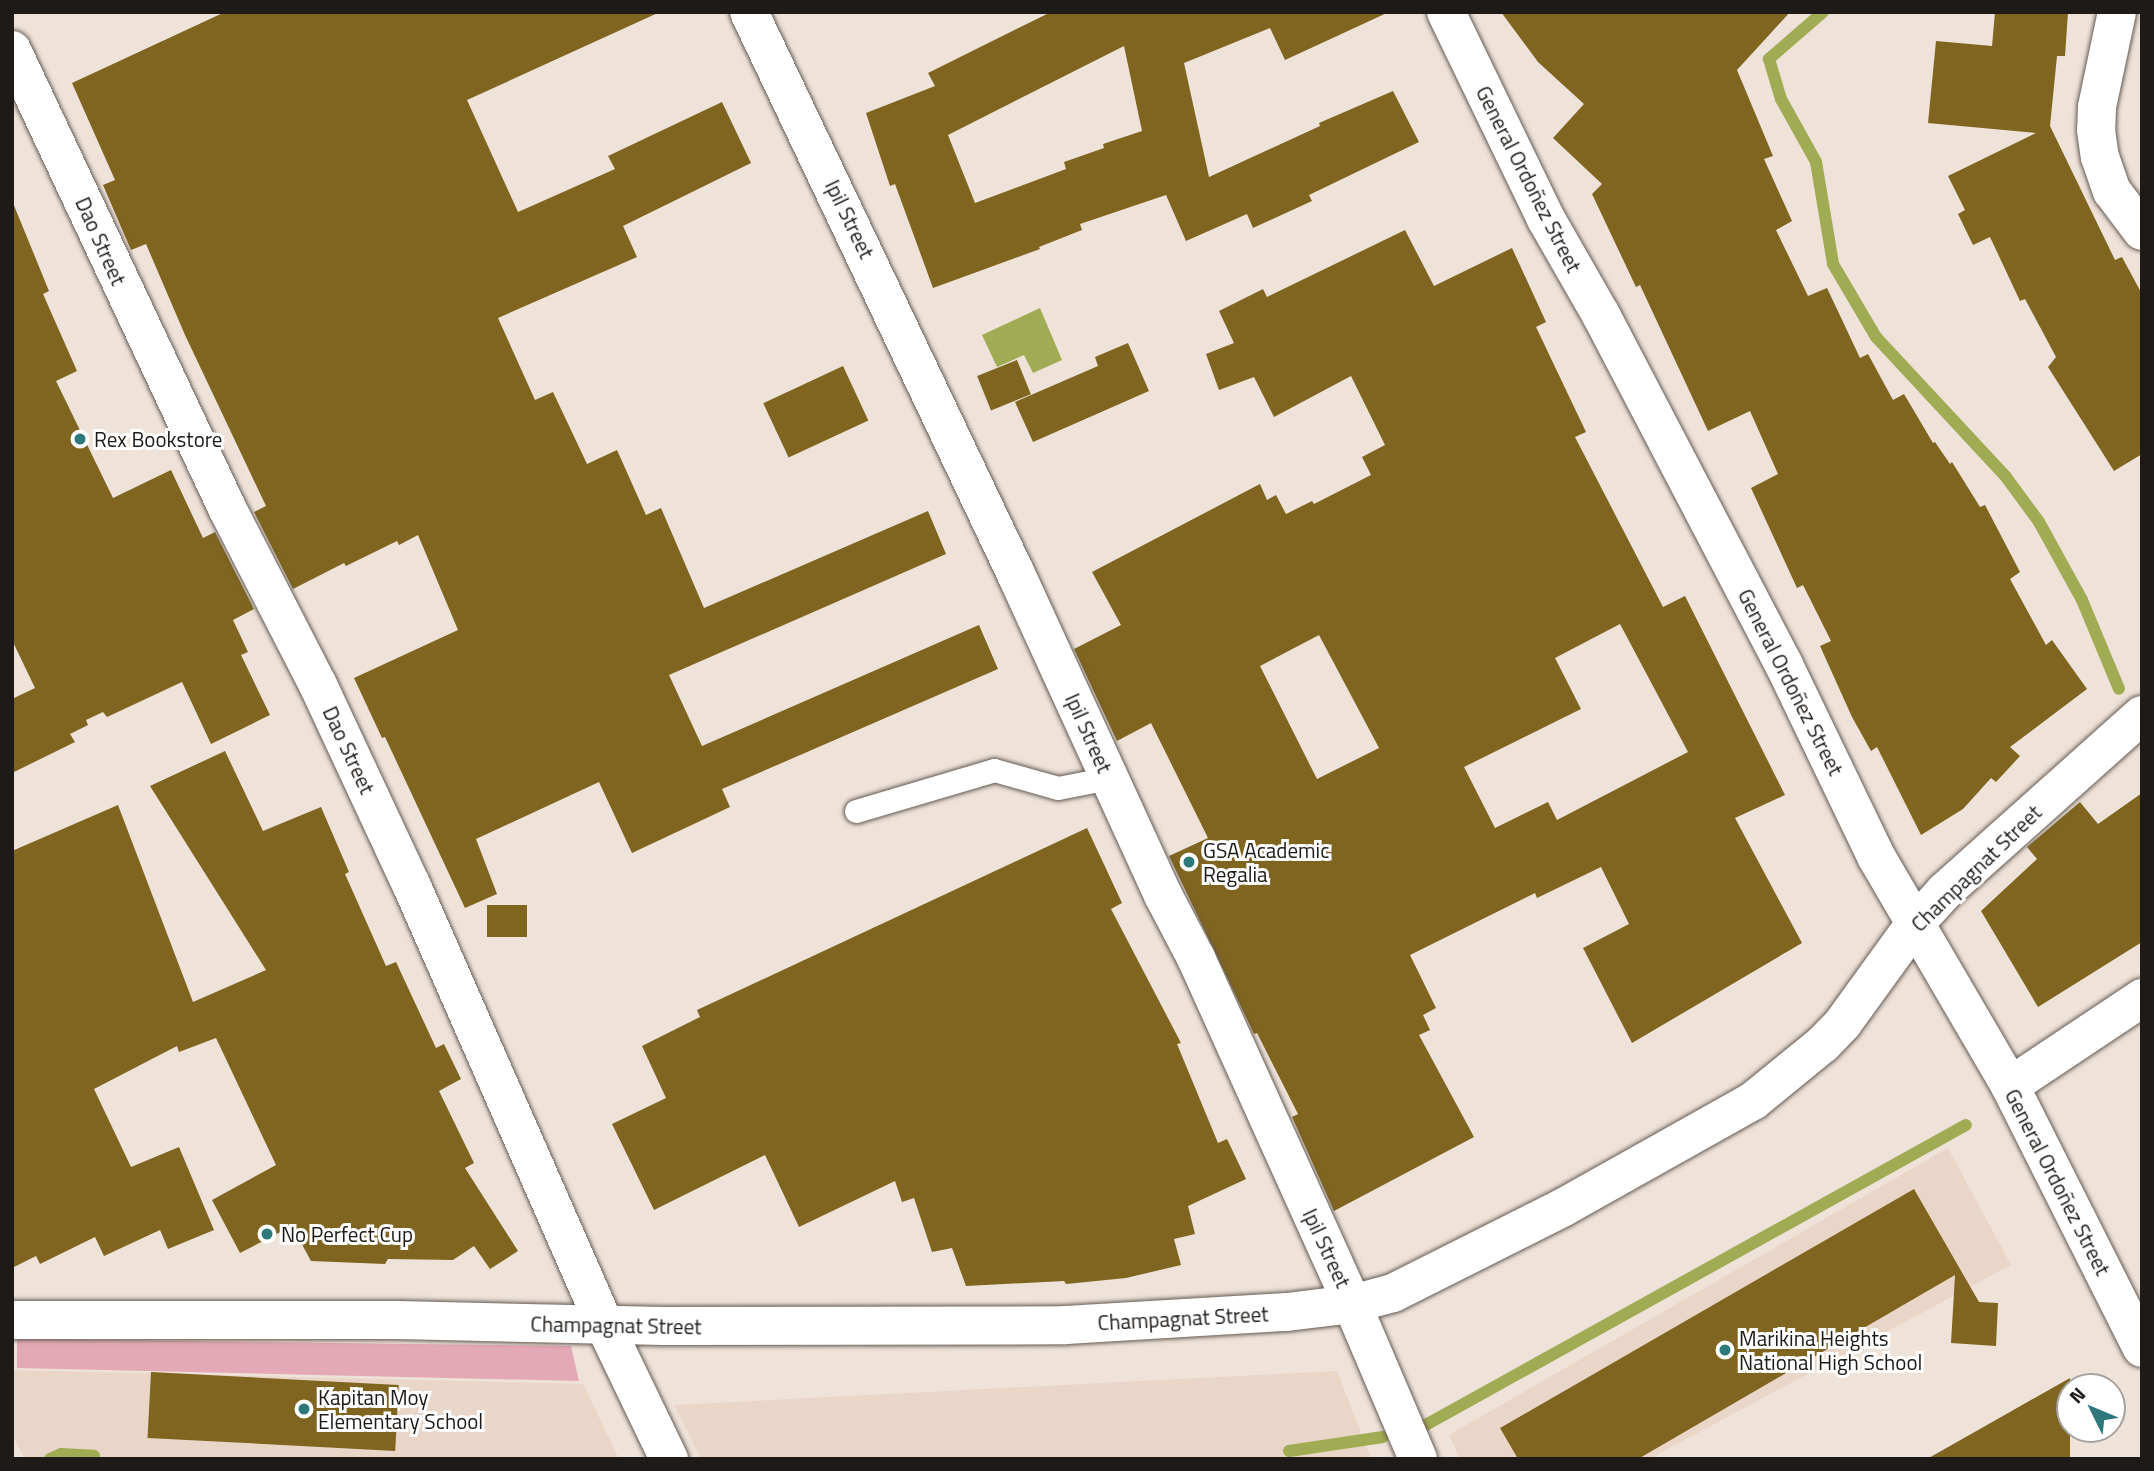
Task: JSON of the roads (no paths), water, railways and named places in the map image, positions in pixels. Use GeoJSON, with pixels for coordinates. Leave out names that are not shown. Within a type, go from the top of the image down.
{"type":"FeatureCollection","features":[{"type":"Feature","properties":{"kind":"street","name":"Ipil Street"},"geometry":{"type":"LineString","coordinates":[[750,12],[872,264],[1163,895],[1196,958],[1352,1304],[1418,1459]]}},
{"type":"Feature","properties":{"kind":"street","name":"General Ordoñez Street"},"geometry":{"type":"LineString","coordinates":[[1446,12],[1546,219],[1601,315],[1784,664],[1877,858],[2010,1086],[2142,1348]]}},
{"type":"Feature","properties":{"kind":"street"},"geometry":{"type":"LineString","coordinates":[[2117,12],[2097,107],[2096,130],[2100,157],[2112,191],[2142,231]]}},
{"type":"Feature","properties":{"kind":"street","name":"Dao Street"},"geometry":{"type":"LineString","coordinates":[[12,50],[150,348],[227,508],[296,638],[411,884],[604,1324],[669,1459]]}},
{"type":"Feature","properties":{"kind":"street","name":"Champagnat Street"},"geometry":{"type":"LineString","coordinates":[[12,1320],[1066,1325],[1287,1312],[1352,1304],[1393,1293],[1462,1261],[1753,1101],[1823,1044],[1843,1023],[1914,925],[1945,891],[2142,715]]}},
{"type":"Feature","properties":{"kind":"street"},"geometry":{"type":"LineString","coordinates":[[2010,1086],[2142,998]]}},
{"type":"Feature","properties":{"kind":"lane"},"geometry":{"type":"LineString","coordinates":[[856,811],[994,770],[1058,788],[1109,778]]}},
{"type":"Feature","properties":{"kind":"waterway"},"geometry":{"type":"LineString","coordinates":[[1823,12],[1769,59],[1781,99],[1816,162],[1833,264],[1876,337],[2006,477],[2039,522],[2082,600],[2119,689]]}},
{"type":"Feature","properties":{"kind":"waterway"},"geometry":{"type":"LineString","coordinates":[[1422,1427],[1966,1125]]}},
{"type":"Feature","properties":{"kind":"waterway"},"geometry":{"type":"LineString","coordinates":[[1289,1451],[1383,1437]]}},
{"type":"Feature","properties":{"kind":"waterway"},"geometry":{"type":"LineString","coordinates":[[50,1459],[61,1454],[94,1456]]}},
{"type":"Feature","properties":{"kind":"place","name":"Rex Bookstore"},"geometry":{"type":"Point","coordinates":[80,439]}},
{"type":"Feature","properties":{"kind":"place","name":"GSA Academic Regalia"},"geometry":{"type":"Point","coordinates":[1189,862]}},
{"type":"Feature","properties":{"kind":"place","name":"No Perfect Cup"},"geometry":{"type":"Point","coordinates":[267,1234]}},
{"type":"Feature","properties":{"kind":"place","name":"Marikina Heights National High School"},"geometry":{"type":"Point","coordinates":[1725,1350]}},
{"type":"Feature","properties":{"kind":"place","name":"Kapitan Moy Elementary School"},"geometry":{"type":"Point","coordinates":[304,1409]}}]}
